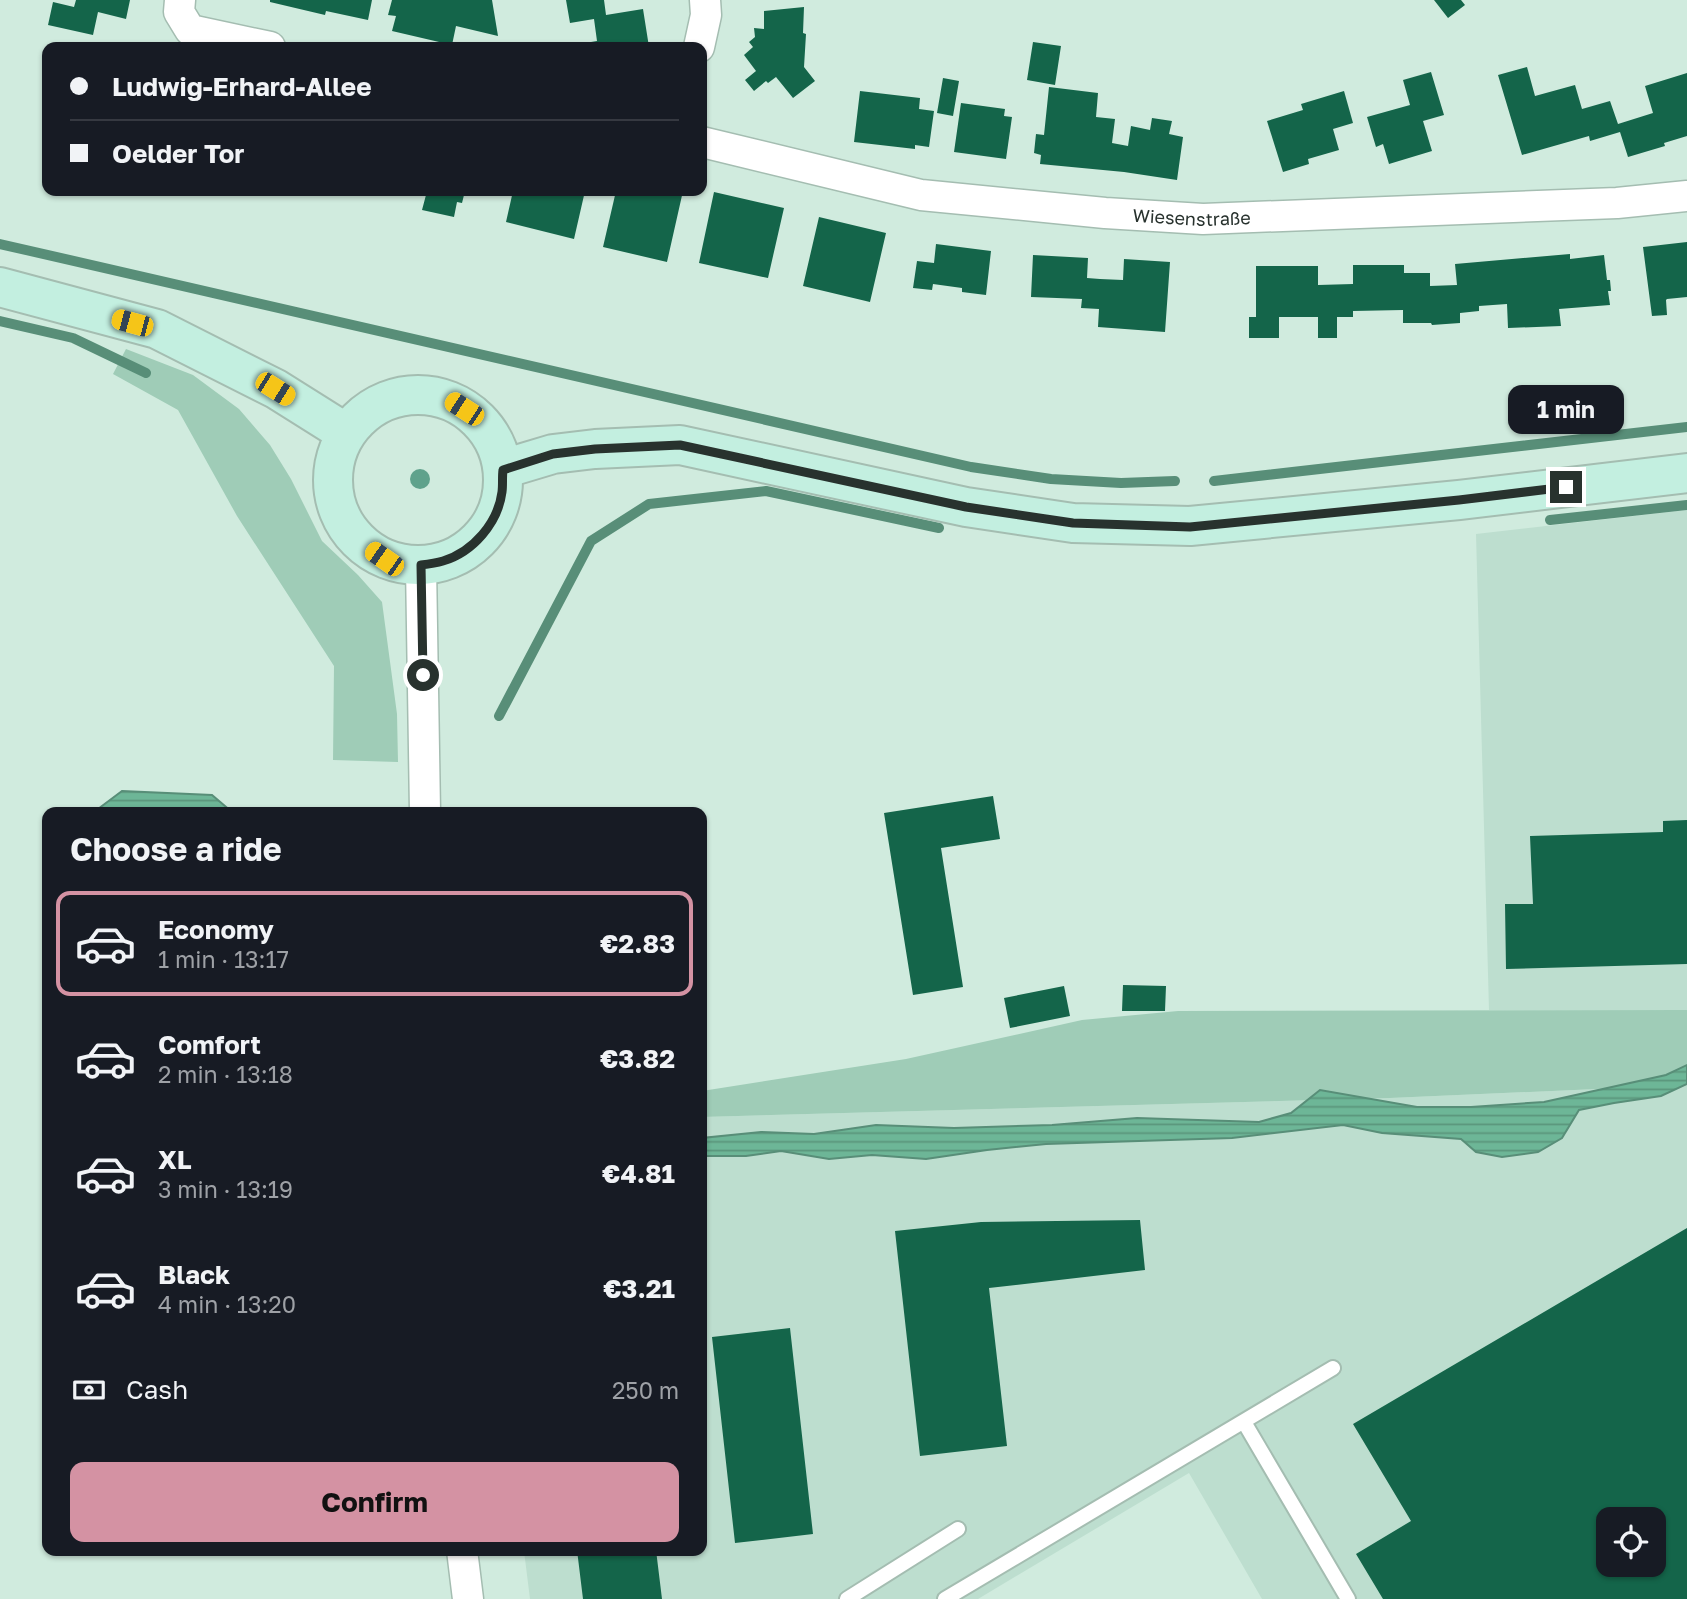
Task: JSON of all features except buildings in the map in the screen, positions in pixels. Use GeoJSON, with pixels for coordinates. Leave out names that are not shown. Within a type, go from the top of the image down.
{"type":"FeatureCollection","features":[{"type":"Feature","properties":{"kind":"main road"},"geometry":{"type":"LineString","coordinates":[[0,288],[157,329],[275,389],[346,433]]}},
{"type":"Feature","properties":{"kind":"main road"},"geometry":{"type":"LineString","coordinates":[[422,394],[451,401],[476,418],[494,441],[503,470],[502,493],[495,515],[483,535],[466,551],[444,561],[421,565],[384,559],[354,537],[335,505],[332,467],[346,433],[366,411],[393,398],[422,394]]}},
{"type":"Feature","properties":{"kind":"main road"},"geometry":{"type":"LineString","coordinates":[[503,470],[553,454],[680,445],[966,507],[1073,523],[1190,527],[1459,500],[1687,473]]}},
{"type":"Feature","properties":{"kind":"street"},"geometry":{"type":"LineString","coordinates":[[180,0],[179,12],[190,30],[246,42]]}},
{"type":"Feature","properties":{"kind":"street"},"geometry":{"type":"LineString","coordinates":[[700,42],[706,15],[705,0]]}},
{"type":"Feature","properties":{"kind":"street","name":"Wiesenstraße"},"geometry":{"type":"LineString","coordinates":[[707,143],[921,195],[1105,213],[1203,219],[1617,203],[1687,196]]}},
{"type":"Feature","properties":{"kind":"street"},"geometry":{"type":"LineString","coordinates":[[421,565],[425,807]]}},
{"type":"Feature","properties":{"kind":"street"},"geometry":{"type":"LineString","coordinates":[[463,1556],[468,1599]]}},
{"type":"Feature","properties":{"kind":"lane"},"geometry":{"type":"LineString","coordinates":[[945,1599],[1334,1368]]}},
{"type":"Feature","properties":{"kind":"lane"},"geometry":{"type":"LineString","coordinates":[[1244,1422],[1348,1599]]}},
{"type":"Feature","properties":{"kind":"lane"},"geometry":{"type":"LineString","coordinates":[[847,1599],[958,1529]]}},
{"type":"Feature","properties":{"kind":"shaded area"},"geometry":{"type":"Polygon","coordinates":[[[126,349],[193,375],[239,409],[270,445],[291,479],[322,541],[382,602],[397,714],[398,762],[333,760],[334,666],[237,516],[178,410],[113,374],[126,349]]]}},
{"type":"Feature","properties":{"kind":"shaded area"},"geometry":{"type":"Polygon","coordinates":[[[1687,510],[1687,1010],[1489,1010],[1476,534],[1687,510]]]}},
{"type":"Feature","properties":{"kind":"shaded area"},"geometry":{"type":"Polygon","coordinates":[[[122,791],[212,795],[226,807],[101,807],[122,791]]]}},
{"type":"Feature","properties":{"kind":"shaded area"},"geometry":{"type":"Polygon","coordinates":[[[1687,1010],[1687,1085],[1390,1098],[707,1117],[707,1090],[906,1059],[1082,1020],[1178,1011],[1687,1010]]]}},
{"type":"Feature","properties":{"kind":"shaded area"},"geometry":{"type":"Polygon","coordinates":[[[1687,1065],[1687,1084],[1661,1096],[1579,1110],[1562,1138],[1538,1152],[1502,1157],[1476,1152],[1461,1139],[1382,1133],[1343,1125],[1232,1138],[1046,1144],[926,1159],[872,1155],[829,1159],[781,1151],[746,1156],[707,1156],[707,1137],[761,1132],[814,1134],[876,1125],[954,1128],[1052,1125],[1137,1118],[1259,1122],[1291,1113],[1320,1090],[1417,1107],[1471,1107],[1544,1102],[1666,1075],[1687,1065]]]}},
{"type":"Feature","properties":{"kind":"shaded area"},"geometry":{"type":"Polygon","coordinates":[[[1687,1085],[1687,1599],[1262,1599],[1189,1473],[978,1599],[530,1599],[525,1556],[707,1556],[707,1117],[1390,1098],[1687,1085]]]}},
{"type":"Feature","properties":{"kind":"waterway"},"geometry":{"type":"LineString","coordinates":[[0,244],[971,467],[1051,479],[1121,483],[1175,481]]}},
{"type":"Feature","properties":{"kind":"waterway"},"geometry":{"type":"LineString","coordinates":[[0,321],[73,338],[146,373]]}},
{"type":"Feature","properties":{"kind":"waterway"},"geometry":{"type":"LineString","coordinates":[[1214,481],[1687,427]]}},
{"type":"Feature","properties":{"kind":"waterway"},"geometry":{"type":"LineString","coordinates":[[499,716],[591,541],[649,504],[766,491],[939,528]]}},
{"type":"Feature","properties":{"kind":"waterway"},"geometry":{"type":"LineString","coordinates":[[1550,520],[1687,505]]}},
{"type":"Feature","properties":{"kind":"route"},"geometry":{"type":"LineString","coordinates":[[423,675],[421,565],[444,561],[466,551],[483,535],[495,515],[502,493],[503,470],[553,454],[680,445],[966,507],[1073,523],[1190,527],[1566,487]]}}]}
